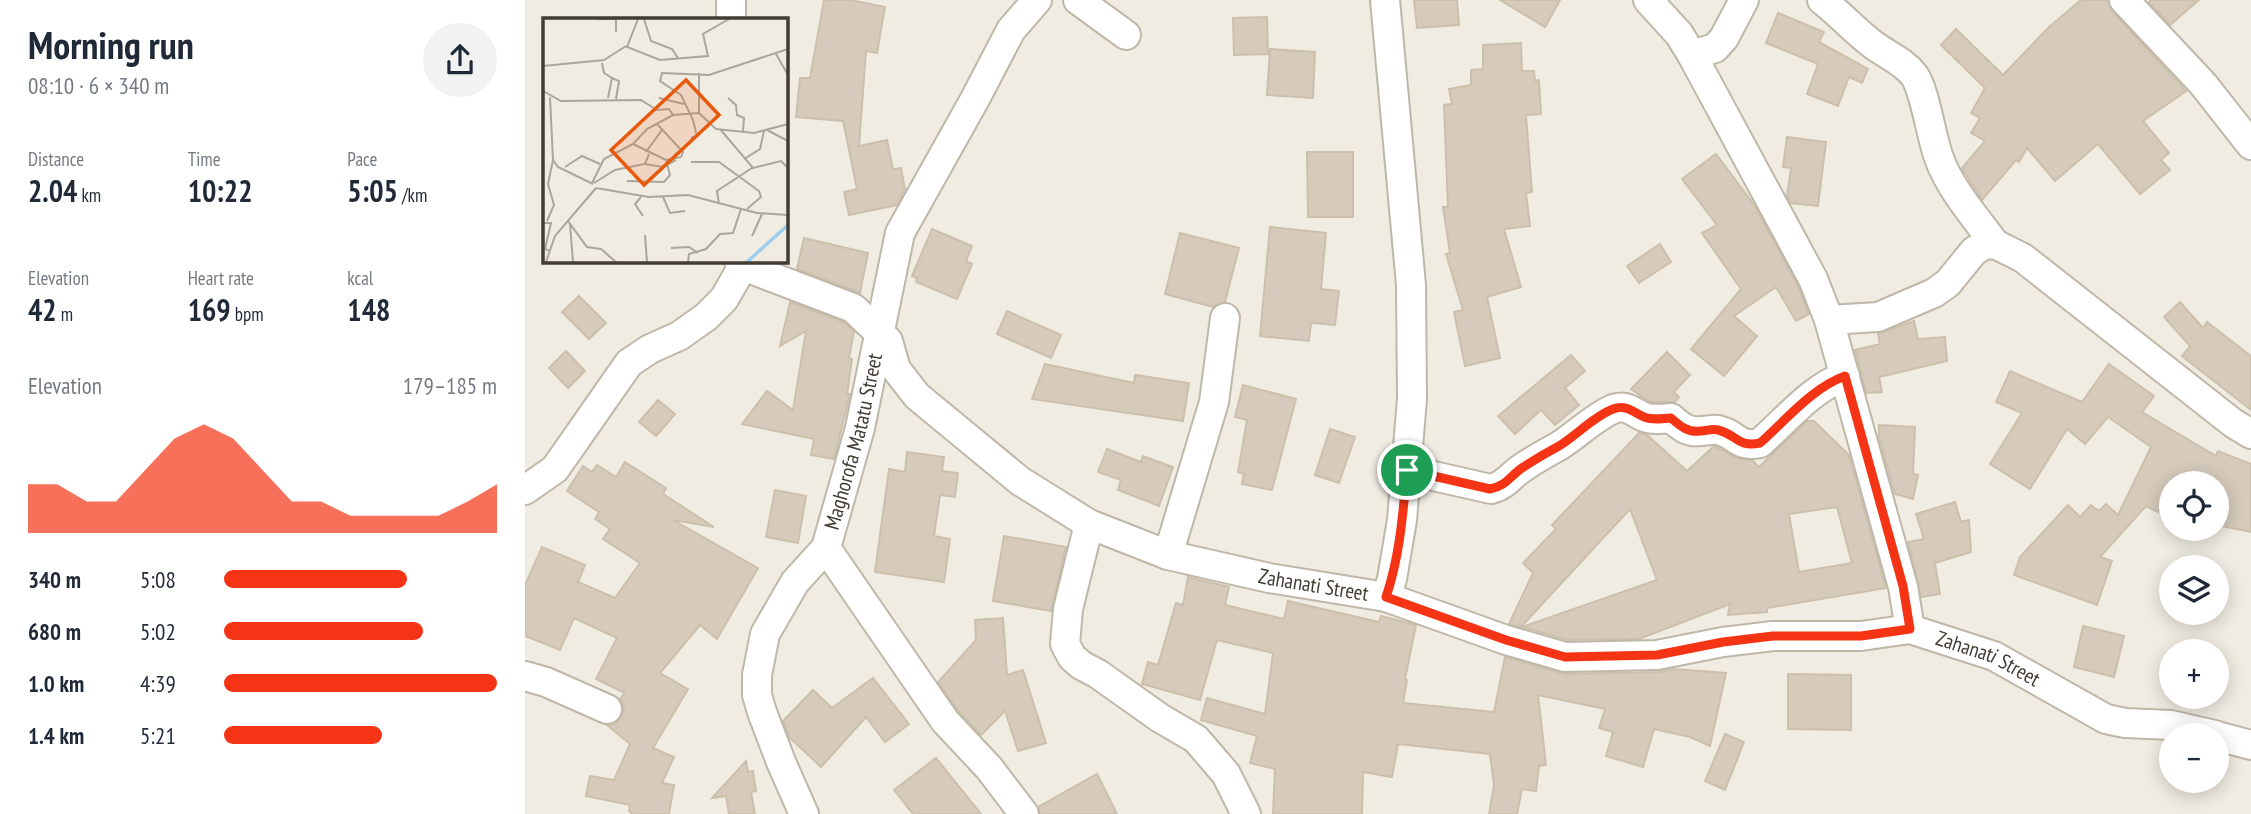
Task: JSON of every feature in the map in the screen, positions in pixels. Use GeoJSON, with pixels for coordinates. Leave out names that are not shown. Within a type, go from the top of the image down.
{"type":"FeatureCollection","features":[{"type":"Feature","properties":{"kind":"street"},"geometry":{"type":"LineString","coordinates":[[731,0],[731,18]]}},
{"type":"Feature","properties":{"kind":"street","name":"Maghorofa Matatu Street"},"geometry":{"type":"LineString","coordinates":[[804,814],[762,712],[758,695],[757,675],[765,634],[796,582],[826,548],[860,428],[900,233],[1011,30],[1037,0]]}},
{"type":"Feature","properties":{"kind":"street"},"geometry":{"type":"LineString","coordinates":[[1078,0],[1126,35]]}},
{"type":"Feature","properties":{"kind":"street"},"geometry":{"type":"LineString","coordinates":[[1385,0],[1411,285],[1412,399],[1400,532],[1386,597]]}},
{"type":"Feature","properties":{"kind":"street"},"geometry":{"type":"LineString","coordinates":[[1648,0],[1679,34],[1692,55],[1813,279],[1829,320],[1845,376],[1903,586],[1910,629]]}},
{"type":"Feature","properties":{"kind":"street"},"geometry":{"type":"LineString","coordinates":[[1692,55],[1715,48],[1724,38],[1744,0]]}},
{"type":"Feature","properties":{"kind":"street"},"geometry":{"type":"LineString","coordinates":[[1822,0],[1875,46],[1906,65],[1920,83],[1940,162],[1995,244],[2023,258],[2233,423],[2251,434]]}},
{"type":"Feature","properties":{"kind":"street"},"geometry":{"type":"LineString","coordinates":[[2125,0],[2203,83],[2251,145]]}},
{"type":"Feature","properties":{"kind":"street"},"geometry":{"type":"LineString","coordinates":[[1829,320],[1878,317],[1915,302],[1948,283],[1974,251],[1984,245],[1995,244]]}},
{"type":"Feature","properties":{"kind":"street"},"geometry":{"type":"LineString","coordinates":[[525,490],[555,470],[629,363],[650,349],[679,336],[706,317],[724,299],[741,263]]}},
{"type":"Feature","properties":{"kind":"street","name":"Zahanati Street"},"geometry":{"type":"LineString","coordinates":[[741,263],[853,308],[888,341],[896,369],[917,396],[1020,481],[1089,524],[1168,555],[1269,578],[1386,597],[1506,640],[1565,657],[1657,655],[1723,642],[1773,636],[1861,636],[1910,629],[1994,656],[2106,719],[2159,724]]}},
{"type":"Feature","properties":{"kind":"street"},"geometry":{"type":"LineString","coordinates":[[1168,555],[1214,402],[1224,318]]}},
{"type":"Feature","properties":{"kind":"street"},"geometry":{"type":"LineString","coordinates":[[1407,470],[1490,489],[1501,487],[1516,472],[1539,456],[1616,408],[1629,408],[1644,417],[1657,420],[1671,418],[1685,429],[1697,432],[1715,429],[1727,433],[1741,443],[1751,445],[1760,443],[1823,387],[1845,376]]}},
{"type":"Feature","properties":{"kind":"street"},"geometry":{"type":"LineString","coordinates":[[1089,524],[1068,609],[1065,644],[1072,657],[1160,718],[1196,739],[1226,774],[1246,814]]}},
{"type":"Feature","properties":{"kind":"street"},"geometry":{"type":"LineString","coordinates":[[826,548],[945,721],[989,768],[1024,814]]}},
{"type":"Feature","properties":{"kind":"street"},"geometry":{"type":"LineString","coordinates":[[525,676],[546,682],[607,709]]}},
{"type":"Feature","properties":{"kind":"street","name":"Zahanati Street"},"geometry":{"type":"LineString","coordinates":[[2229,739],[2251,745]]}},
{"type":"Feature","properties":{"kind":"building"},"geometry":{"type":"Polygon","coordinates":[[[824,0],[850,0],[885,7],[877,53],[866,51],[859,146],[887,140],[893,169],[901,168],[905,189],[897,205],[849,215],[844,192],[857,189],[843,121],[796,117],[800,78],[810,78],[824,0]]]}},
{"type":"Feature","properties":{"kind":"building"},"geometry":{"type":"Polygon","coordinates":[[[1414,0],[1457,0],[1459,25],[1417,28],[1414,0]]]}},
{"type":"Feature","properties":{"kind":"building"},"geometry":{"type":"Polygon","coordinates":[[[1500,0],[1560,0],[1545,27],[1500,0]]]}},
{"type":"Feature","properties":{"kind":"building"},"geometry":{"type":"Polygon","coordinates":[[[2081,0],[2108,0],[2112,11],[2186,91],[2143,121],[2169,153],[2161,160],[2170,170],[2140,194],[2098,144],[2055,181],[2027,148],[2019,162],[2016,160],[1982,200],[1962,168],[1985,141],[1971,133],[1980,118],[1971,113],[1985,88],[1941,45],[1956,29],[2003,75],[2049,27],[2081,0]]]}},
{"type":"Feature","properties":{"kind":"building"},"geometry":{"type":"Polygon","coordinates":[[[2199,0],[2170,25],[2149,2],[2199,0]]]}},
{"type":"Feature","properties":{"kind":"building"},"geometry":{"type":"Polygon","coordinates":[[[1778,13],[1824,32],[1819,42],[1868,69],[1862,83],[1849,77],[1838,106],[1807,94],[1818,64],[1766,43],[1778,13]]]}},
{"type":"Feature","properties":{"kind":"building"},"geometry":{"type":"Polygon","coordinates":[[[1267,17],[1268,54],[1234,55],[1233,18],[1267,17]]]}},
{"type":"Feature","properties":{"kind":"building"},"geometry":{"type":"Polygon","coordinates":[[[1521,43],[1522,71],[1534,71],[1535,81],[1539,80],[1541,114],[1526,115],[1532,192],[1526,193],[1530,226],[1504,229],[1521,287],[1487,297],[1500,358],[1465,366],[1454,312],[1463,310],[1446,254],[1450,253],[1443,207],[1448,207],[1444,105],[1452,104],[1449,89],[1471,85],[1471,70],[1483,69],[1483,45],[1521,43]]]}},
{"type":"Feature","properties":{"kind":"building"},"geometry":{"type":"Polygon","coordinates":[[[1270,49],[1315,52],[1313,98],[1267,95],[1270,49]]]}},
{"type":"Feature","properties":{"kind":"building"},"geometry":{"type":"Polygon","coordinates":[[[1787,137],[1826,142],[1818,206],[1791,203],[1787,196],[1791,168],[1783,167],[1787,137]]]}},
{"type":"Feature","properties":{"kind":"building"},"geometry":{"type":"Polygon","coordinates":[[[1307,152],[1353,152],[1353,217],[1308,217],[1307,152]]]}},
{"type":"Feature","properties":{"kind":"building"},"geometry":{"type":"Polygon","coordinates":[[[1716,154],[1755,206],[1798,286],[1809,314],[1796,321],[1776,287],[1734,316],[1757,336],[1724,376],[1691,349],[1741,289],[1702,233],[1717,225],[1682,179],[1716,154]]]}},
{"type":"Feature","properties":{"kind":"building"},"geometry":{"type":"Polygon","coordinates":[[[1270,227],[1326,233],[1321,289],[1339,291],[1335,325],[1311,323],[1309,341],[1260,336],[1270,227]]]}},
{"type":"Feature","properties":{"kind":"building"},"geometry":{"type":"Polygon","coordinates":[[[932,229],[972,246],[966,261],[972,264],[957,299],[916,282],[917,278],[912,276],[932,229]]]}},
{"type":"Feature","properties":{"kind":"building"},"geometry":{"type":"Polygon","coordinates":[[[1180,233],[1239,248],[1225,302],[1213,307],[1165,294],[1180,233]]]}},
{"type":"Feature","properties":{"kind":"building"},"geometry":{"type":"Polygon","coordinates":[[[804,238],[868,253],[860,293],[797,269],[804,238]]]}},
{"type":"Feature","properties":{"kind":"building"},"geometry":{"type":"Polygon","coordinates":[[[1660,244],[1671,262],[1639,283],[1627,266],[1660,244]]]}},
{"type":"Feature","properties":{"kind":"building"},"geometry":{"type":"Polygon","coordinates":[[[579,296],[606,323],[589,339],[562,312],[579,296]]]}},
{"type":"Feature","properties":{"kind":"building"},"geometry":{"type":"Polygon","coordinates":[[[790,302],[844,322],[854,331],[849,358],[852,359],[847,394],[850,394],[834,459],[811,455],[814,439],[742,424],[767,391],[793,410],[806,331],[780,346],[790,302]]]}},
{"type":"Feature","properties":{"kind":"building"},"geometry":{"type":"Polygon","coordinates":[[[2180,302],[2203,328],[2207,322],[2251,356],[2251,410],[2182,356],[2190,346],[2164,317],[2180,302]]]}},
{"type":"Feature","properties":{"kind":"building"},"geometry":{"type":"Polygon","coordinates":[[[1007,311],[1061,335],[1051,358],[997,334],[1007,311]]]}},
{"type":"Feature","properties":{"kind":"building"},"geometry":{"type":"Polygon","coordinates":[[[1914,321],[1918,339],[1945,337],[1947,361],[1879,377],[1882,392],[1866,393],[1855,350],[1880,344],[1878,334],[1914,321]]]}},
{"type":"Feature","properties":{"kind":"building"},"geometry":{"type":"Polygon","coordinates":[[[566,351],[585,371],[568,388],[549,368],[566,351]]]}},
{"type":"Feature","properties":{"kind":"building"},"geometry":{"type":"Polygon","coordinates":[[[1667,352],[1690,375],[1674,392],[1679,397],[1675,402],[1650,402],[1631,389],[1667,352]]]}},
{"type":"Feature","properties":{"kind":"building"},"geometry":{"type":"Polygon","coordinates":[[[1571,355],[1585,371],[1565,388],[1579,405],[1555,425],[1541,410],[1515,434],[1498,416],[1571,355]]]}},
{"type":"Feature","properties":{"kind":"building"},"geometry":{"type":"Polygon","coordinates":[[[1045,364],[1134,383],[1135,375],[1189,383],[1183,421],[1032,399],[1045,364]]]}},
{"type":"Feature","properties":{"kind":"building"},"geometry":{"type":"Polygon","coordinates":[[[2109,364],[2154,396],[2142,412],[2216,456],[2218,451],[2251,464],[2251,532],[2229,527],[2229,471],[2159,471],[2158,512],[2146,506],[2100,557],[2112,561],[2097,605],[2014,575],[2020,557],[2068,505],[2080,517],[2091,505],[2099,511],[2106,504],[2118,515],[2151,447],[2108,417],[2085,444],[2067,429],[2030,489],[1990,464],[2022,413],[1996,402],[2010,371],[2082,402],[2109,364]]]}},
{"type":"Feature","properties":{"kind":"building"},"geometry":{"type":"Polygon","coordinates":[[[1243,385],[1296,399],[1272,490],[1242,484],[1244,474],[1238,472],[1247,420],[1235,417],[1243,385]]]}},
{"type":"Feature","properties":{"kind":"building"},"geometry":{"type":"Polygon","coordinates":[[[658,400],[675,414],[656,436],[639,422],[658,400]]]}},
{"type":"Feature","properties":{"kind":"building"},"geometry":{"type":"Polygon","coordinates":[[[1807,421],[1814,421],[1849,455],[1886,588],[1767,608],[1767,612],[1728,615],[1730,604],[1639,639],[1567,640],[1522,627],[1657,580],[1630,509],[1521,627],[1509,624],[1533,573],[1523,563],[1556,529],[1552,525],[1639,433],[1647,435],[1687,471],[1714,446],[1737,458],[1753,461],[1759,467],[1807,421]],[[1837,507],[1789,514],[1799,572],[1852,563],[1837,507]]]}},
{"type":"Feature","properties":{"kind":"building"},"geometry":{"type":"Polygon","coordinates":[[[1879,425],[1915,427],[1913,474],[1918,475],[1913,499],[1895,494],[1879,437],[1879,425]]]}},
{"type":"Feature","properties":{"kind":"building"},"geometry":{"type":"Polygon","coordinates":[[[1330,429],[1355,437],[1339,483],[1315,475],[1330,429]]]}},
{"type":"Feature","properties":{"kind":"building"},"geometry":{"type":"Polygon","coordinates":[[[1107,449],[1141,462],[1143,456],[1173,467],[1159,506],[1118,490],[1121,480],[1098,472],[1107,449]]]}},
{"type":"Feature","properties":{"kind":"building"},"geometry":{"type":"Polygon","coordinates":[[[907,452],[944,457],[942,471],[958,473],[955,497],[940,495],[934,536],[950,539],[944,582],[875,572],[889,469],[905,472],[907,452]]]}},
{"type":"Feature","properties":{"kind":"building"},"geometry":{"type":"Polygon","coordinates":[[[625,462],[666,488],[663,494],[714,527],[673,520],[758,568],[717,639],[700,625],[660,673],[688,689],[653,748],[674,757],[662,783],[674,785],[669,814],[633,814],[629,811],[630,805],[586,796],[590,776],[614,780],[630,744],[607,725],[616,723],[622,716],[624,708],[620,699],[625,693],[596,679],[617,638],[574,618],[560,650],[525,636],[525,585],[542,547],[585,565],[578,582],[615,598],[640,563],[603,539],[610,529],[595,519],[599,512],[567,491],[583,466],[592,472],[597,465],[616,477],[625,462]]]}},
{"type":"Feature","properties":{"kind":"building"},"geometry":{"type":"Polygon","coordinates":[[[775,490],[806,496],[798,543],[766,537],[775,490]]]}},
{"type":"Feature","properties":{"kind":"building"},"geometry":{"type":"Polygon","coordinates":[[[1955,502],[1961,522],[1969,520],[1971,552],[1935,563],[1940,594],[1921,597],[1908,542],[1924,539],[1916,514],[1955,502]]]}},
{"type":"Feature","properties":{"kind":"building"},"geometry":{"type":"Polygon","coordinates":[[[1004,536],[1066,547],[1051,611],[993,601],[1004,536]]]}},
{"type":"Feature","properties":{"kind":"building"},"geometry":{"type":"Polygon","coordinates":[[[1188,577],[1229,587],[1225,605],[1284,619],[1288,601],[1379,622],[1381,616],[1416,625],[1403,703],[1494,712],[1505,657],[1565,674],[1658,672],[1673,669],[1726,673],[1710,746],[1690,737],[1654,729],[1643,767],[1606,756],[1613,732],[1599,728],[1605,709],[1538,695],[1546,765],[1539,766],[1536,791],[1522,789],[1517,814],[1489,814],[1494,785],[1490,754],[1398,744],[1392,777],[1363,772],[1362,814],[1273,814],[1275,769],[1250,763],[1257,736],[1201,720],[1207,698],[1265,714],[1273,653],[1217,640],[1200,700],[1142,684],[1148,662],[1158,665],[1176,603],[1183,605],[1188,577]]]}},
{"type":"Feature","properties":{"kind":"building"},"geometry":{"type":"Polygon","coordinates":[[[1003,618],[1007,675],[1023,670],[1046,743],[1018,751],[1005,711],[981,735],[958,711],[938,682],[976,640],[975,620],[1003,618]]]}},
{"type":"Feature","properties":{"kind":"building"},"geometry":{"type":"Polygon","coordinates":[[[2083,626],[2124,636],[2114,677],[2074,667],[2083,626]]]}},
{"type":"Feature","properties":{"kind":"building"},"geometry":{"type":"Polygon","coordinates":[[[1788,674],[1851,675],[1851,730],[1788,729],[1788,674]]]}},
{"type":"Feature","properties":{"kind":"building"},"geometry":{"type":"Polygon","coordinates":[[[873,678],[909,724],[885,742],[866,717],[821,767],[789,737],[783,721],[813,690],[832,708],[873,678]]]}},
{"type":"Feature","properties":{"kind":"building"},"geometry":{"type":"Polygon","coordinates":[[[1725,734],[1744,742],[1725,790],[1705,781],[1725,734]]]}},
{"type":"Feature","properties":{"kind":"building"},"geometry":{"type":"Polygon","coordinates":[[[936,758],[981,814],[913,814],[894,790],[936,758]]]}},
{"type":"Feature","properties":{"kind":"building"},"geometry":{"type":"Polygon","coordinates":[[[746,761],[748,772],[753,771],[756,791],[751,792],[755,814],[729,814],[726,796],[712,798],[746,761]]]}},
{"type":"Feature","properties":{"kind":"building"},"geometry":{"type":"Polygon","coordinates":[[[1097,774],[1117,814],[1040,814],[1038,807],[1097,774]]]}},
{"type":"Feature","properties":{"kind":"route"},"geometry":{"type":"LineString","coordinates":[[1845,376],[1903,586],[1910,629],[1861,636],[1773,636],[1723,642],[1657,655],[1605,658],[1565,657],[1506,640],[1386,597],[1392,579],[1402,520],[1407,470],[1490,489],[1501,487],[1516,472],[1539,456],[1616,408],[1629,408],[1644,417],[1657,420],[1671,418],[1685,429],[1697,432],[1715,429],[1727,433],[1741,443],[1751,445],[1760,443],[1814,394],[1845,376]]}}]}
